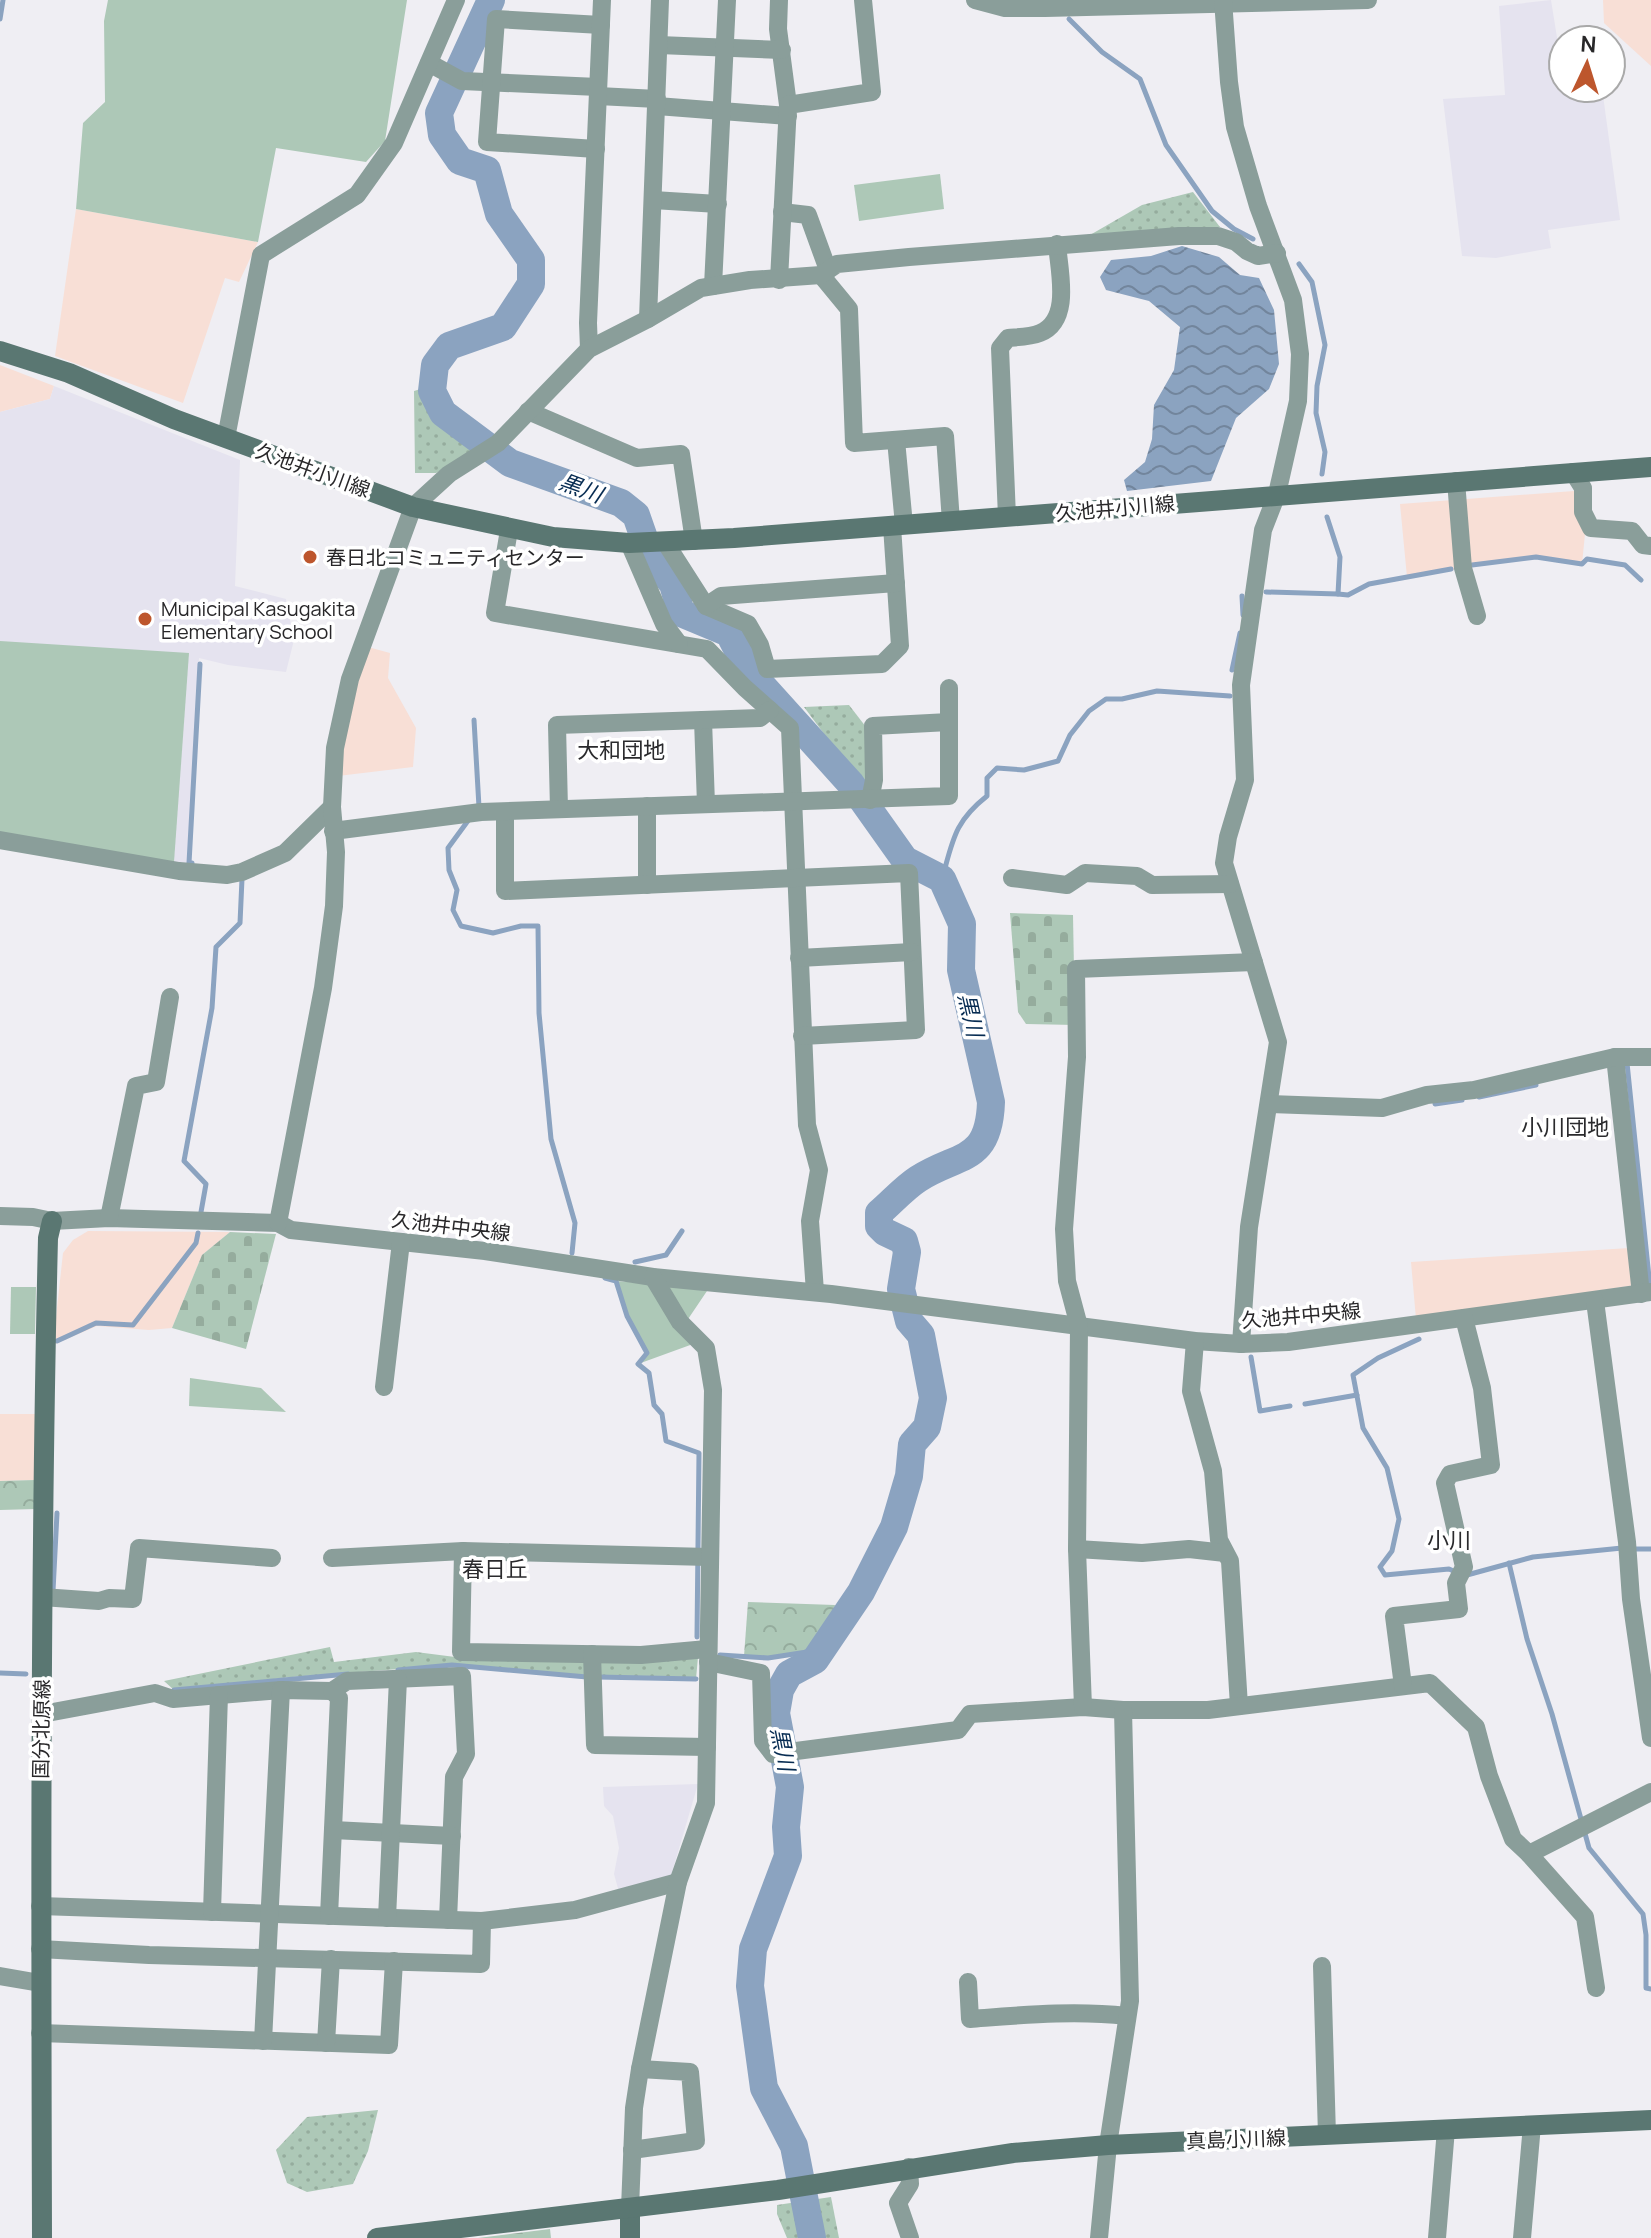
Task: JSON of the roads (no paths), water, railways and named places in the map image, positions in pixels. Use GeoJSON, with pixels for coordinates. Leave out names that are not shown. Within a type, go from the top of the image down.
{"type":"FeatureCollection","features":[{"type":"Feature","properties":{"kind":"street"},"geometry":{"type":"LineString","coordinates":[[226,438],[261,255],[357,195],[394,143],[456,0]]}},
{"type":"Feature","properties":{"kind":"street"},"geometry":{"type":"LineString","coordinates":[[589,349],[602,0]]}},
{"type":"Feature","properties":{"kind":"street"},"geometry":{"type":"LineString","coordinates":[[648,319],[660,0]]}},
{"type":"Feature","properties":{"kind":"street"},"geometry":{"type":"LineString","coordinates":[[713,286],[727,0]]}},
{"type":"Feature","properties":{"kind":"street"},"geometry":{"type":"LineString","coordinates":[[779,0],[778,29],[788,111],[779,280]]}},
{"type":"Feature","properties":{"kind":"street"},"geometry":{"type":"LineString","coordinates":[[429,63],[455,77],[598,91],[722,111],[788,111],[872,92],[863,0]]}},
{"type":"Feature","properties":{"kind":"street"},"geometry":{"type":"LineString","coordinates":[[975,0],[1005,8],[1368,0]]}},
{"type":"Feature","properties":{"kind":"street"},"geometry":{"type":"LineString","coordinates":[[1224,2],[1235,127],[1254,193],[1293,300],[1300,354],[1298,401],[1277,494],[1263,530],[1241,685],[1245,780],[1228,837],[1224,863],[1278,1042],[1249,1227],[1241,1344]]}},
{"type":"Feature","properties":{"kind":"street"},"geometry":{"type":"LineString","coordinates":[[596,149],[487,142],[496,19],[601,25]]}},
{"type":"Feature","properties":{"kind":"street"},"geometry":{"type":"LineString","coordinates":[[659,45],[782,50]]}},
{"type":"Feature","properties":{"kind":"street"},"geometry":{"type":"LineString","coordinates":[[653,200],[718,204]]}},
{"type":"Feature","properties":{"kind":"street"},"geometry":{"type":"LineString","coordinates":[[782,212],[808,215],[824,273],[849,309],[854,443],[945,436],[951,522]]}},
{"type":"Feature","properties":{"kind":"street"},"geometry":{"type":"LineString","coordinates":[[278,1223],[327,964],[334,906],[336,852],[332,807],[335,748],[350,679],[413,507],[449,474],[491,448],[589,349],[701,288],[824,273],[837,264],[1057,244],[1218,236],[1258,256],[1277,253]]}},
{"type":"Feature","properties":{"kind":"street"},"geometry":{"type":"LineString","coordinates":[[1007,517],[1000,348],[1008,338],[1040,333],[1057,318],[1060,297],[1057,244]]}},
{"type":"Feature","properties":{"kind":"street","name":"久池井小川線"},"geometry":{"type":"LineString","coordinates":[[0,351],[69,373],[174,419],[413,507],[553,537],[694,541],[1651,467]]}},
{"type":"Feature","properties":{"kind":"street"},"geometry":{"type":"LineString","coordinates":[[528,411],[637,458],[681,454],[694,541]]}},
{"type":"Feature","properties":{"kind":"street"},"geometry":{"type":"LineString","coordinates":[[647,542],[706,606],[748,624],[760,645],[767,669],[882,664],[900,646],[896,583],[896,440]]}},
{"type":"Feature","properties":{"kind":"street"},"geometry":{"type":"LineString","coordinates":[[1573,472],[1583,488],[1583,512],[1591,528],[1632,531],[1643,545],[1651,546]]}},
{"type":"Feature","properties":{"kind":"street"},"geometry":{"type":"LineString","coordinates":[[1456,481],[1463,568],[1477,616]]}},
{"type":"Feature","properties":{"kind":"street"},"geometry":{"type":"LineString","coordinates":[[509,530],[495,613],[707,649],[790,728],[807,1125],[819,1170],[810,1221],[815,1292]]}},
{"type":"Feature","properties":{"kind":"street"},"geometry":{"type":"LineString","coordinates":[[647,542],[664,624],[679,644]]}},
{"type":"Feature","properties":{"kind":"street"},"geometry":{"type":"LineString","coordinates":[[706,606],[721,596],[896,583]]}},
{"type":"Feature","properties":{"kind":"street"},"geometry":{"type":"LineString","coordinates":[[333,831],[505,812],[792,803],[874,796],[949,796],[949,688]]}},
{"type":"Feature","properties":{"kind":"street"},"geometry":{"type":"LineString","coordinates":[[559,809],[557,725],[760,718],[770,710]]}},
{"type":"Feature","properties":{"kind":"street"},"geometry":{"type":"LineString","coordinates":[[703,720],[706,804]]}},
{"type":"Feature","properties":{"kind":"street"},"geometry":{"type":"LineString","coordinates":[[874,796],[873,726],[949,722]]}},
{"type":"Feature","properties":{"kind":"street"},"geometry":{"type":"LineString","coordinates":[[647,806],[647,885]]}},
{"type":"Feature","properties":{"kind":"street"},"geometry":{"type":"LineString","coordinates":[[0,840],[179,871],[227,875],[242,872],[285,853],[332,807]]}},
{"type":"Feature","properties":{"kind":"street"},"geometry":{"type":"LineString","coordinates":[[505,812],[505,891],[909,873],[916,1030],[802,1036]]}},
{"type":"Feature","properties":{"kind":"street"},"geometry":{"type":"LineString","coordinates":[[1012,878],[1067,885],[1085,873],[1137,876],[1152,885],[1230,884]]}},
{"type":"Feature","properties":{"kind":"street"},"geometry":{"type":"LineString","coordinates":[[799,958],[912,952]]}},
{"type":"Feature","properties":{"kind":"street"},"geometry":{"type":"LineString","coordinates":[[1083,1707],[1077,1549],[1079,1326],[1067,1281],[1064,1229],[1077,1057],[1076,969],[1254,962]]}},
{"type":"Feature","properties":{"kind":"street"},"geometry":{"type":"LineString","coordinates":[[109,1218],[136,1086],[156,1082],[170,997]]}},
{"type":"Feature","properties":{"kind":"street"},"geometry":{"type":"LineString","coordinates":[[1269,1104],[1382,1108],[1427,1095],[1474,1090],[1651,1057]]}},
{"type":"Feature","properties":{"kind":"street"},"geometry":{"type":"LineString","coordinates":[[1616,1063],[1646,1293]]}},
{"type":"Feature","properties":{"kind":"street","name":"久池井中央線"},"geometry":{"type":"LineString","coordinates":[[0,1216],[52,1221],[109,1218],[278,1223],[291,1230],[485,1251],[653,1277],[815,1292],[1195,1341],[1241,1344],[1288,1342],[1646,1293]]}},
{"type":"Feature","properties":{"kind":"street","name":"国分北原線"},"geometry":{"type":"LineString","coordinates":[[42,2238],[42,1597],[48,1238],[52,1221]]}},
{"type":"Feature","properties":{"kind":"street"},"geometry":{"type":"LineString","coordinates":[[384,1387],[401,1242]]}},
{"type":"Feature","properties":{"kind":"street"},"geometry":{"type":"LineString","coordinates":[[630,2238],[634,2108],[640,2069],[678,1882],[706,1803],[713,1390],[706,1348],[680,1322],[653,1277]]}},
{"type":"Feature","properties":{"kind":"street"},"geometry":{"type":"LineString","coordinates":[[1595,1301],[1651,1738]]}},
{"type":"Feature","properties":{"kind":"street"},"geometry":{"type":"LineString","coordinates":[[1403,1686],[1394,1616],[1459,1609],[1460,1575],[1445,1483],[1450,1474],[1491,1465],[1482,1388],[1464,1318]]}},
{"type":"Feature","properties":{"kind":"street"},"geometry":{"type":"LineString","coordinates":[[1195,1341],[1191,1391],[1213,1471],[1219,1540],[1230,1561],[1239,1706]]}},
{"type":"Feature","properties":{"kind":"street"},"geometry":{"type":"LineString","coordinates":[[42,1597],[99,1601],[109,1598],[133,1599],[139,1548],[272,1558]]}},
{"type":"Feature","properties":{"kind":"street"},"geometry":{"type":"LineString","coordinates":[[1077,1549],[1142,1553],[1189,1549],[1225,1553]]}},
{"type":"Feature","properties":{"kind":"street"},"geometry":{"type":"LineString","coordinates":[[332,1558],[463,1551],[709,1557]]}},
{"type":"Feature","properties":{"kind":"street"},"geometry":{"type":"LineString","coordinates":[[463,1551],[461,1652],[707,1655],[761,1673],[763,1741],[783,1753],[958,1730],[970,1714],[1083,1707],[1208,1710],[1430,1683],[1476,1727],[1489,1776],[1513,1839],[1585,1917],[1596,1988]]}},
{"type":"Feature","properties":{"kind":"street"},"geometry":{"type":"LineString","coordinates":[[592,1654],[595,1745],[707,1747]]}},
{"type":"Feature","properties":{"kind":"street"},"geometry":{"type":"LineString","coordinates":[[42,1714],[155,1693],[173,1699],[281,1690],[332,1691],[347,1681],[462,1676],[466,1754],[454,1777],[448,1920]]}},
{"type":"Feature","properties":{"kind":"street"},"geometry":{"type":"LineString","coordinates":[[387,1918],[398,1679]]}},
{"type":"Feature","properties":{"kind":"street"},"geometry":{"type":"LineString","coordinates":[[263,2041],[281,1690]]}},
{"type":"Feature","properties":{"kind":"street"},"geometry":{"type":"LineString","coordinates":[[329,1916],[339,1698],[332,1691]]}},
{"type":"Feature","properties":{"kind":"street"},"geometry":{"type":"LineString","coordinates":[[212,1912],[219,1695]]}},
{"type":"Feature","properties":{"kind":"street"},"geometry":{"type":"LineString","coordinates":[[1099,2238],[1108,2145],[1130,2001],[1123,1710]]}},
{"type":"Feature","properties":{"kind":"street"},"geometry":{"type":"LineString","coordinates":[[1529,1854],[1651,1792]]}},
{"type":"Feature","properties":{"kind":"street"},"geometry":{"type":"LineString","coordinates":[[333,1830],[452,1836]]}},
{"type":"Feature","properties":{"kind":"street"},"geometry":{"type":"LineString","coordinates":[[40,1906],[482,1921],[575,1910],[678,1882]]}},
{"type":"Feature","properties":{"kind":"street"},"geometry":{"type":"LineString","coordinates":[[40,1949],[481,1964],[482,1921]]}},
{"type":"Feature","properties":{"kind":"street"},"geometry":{"type":"LineString","coordinates":[[326,2043],[331,1959]]}},
{"type":"Feature","properties":{"kind":"street"},"geometry":{"type":"LineString","coordinates":[[40,2033],[389,2045],[394,1961]]}},
{"type":"Feature","properties":{"kind":"street"},"geometry":{"type":"LineString","coordinates":[[1322,1966],[1327,2135]]}},
{"type":"Feature","properties":{"kind":"street"},"geometry":{"type":"LineString","coordinates":[[0,1976],[40,1983]]}},
{"type":"Feature","properties":{"kind":"street"},"geometry":{"type":"LineString","coordinates":[[968,1982],[970,2019],[1056,2012],[1127,2016]]}},
{"type":"Feature","properties":{"kind":"street"},"geometry":{"type":"LineString","coordinates":[[632,2150],[696,2141],[690,2072],[640,2069]]}},
{"type":"Feature","properties":{"kind":"street","name":"真島小川線"},"geometry":{"type":"LineString","coordinates":[[630,2208],[778,2190],[1001,2154],[1108,2145],[1651,2120]]}},
{"type":"Feature","properties":{"kind":"street"},"geometry":{"type":"LineString","coordinates":[[1522,2238],[1532,2125]]}},
{"type":"Feature","properties":{"kind":"street"},"geometry":{"type":"LineString","coordinates":[[1437,2238],[1446,2129]]}},
{"type":"Feature","properties":{"kind":"street"},"geometry":{"type":"LineString","coordinates":[[909,2167],[910,2184],[898,2203],[910,2238]]}},
{"type":"Feature","properties":{"kind":"street"},"geometry":{"type":"LineString","coordinates":[[377,2238],[630,2208]]}},
{"type":"Feature","properties":{"kind":"water"},"geometry":{"type":"Polygon","coordinates":[[[1182,246],[1219,257],[1240,275],[1259,278],[1274,310],[1279,364],[1269,389],[1236,418],[1211,481],[1127,491],[1124,480],[1145,462],[1152,439],[1154,405],[1174,370],[1180,327],[1149,301],[1106,290],[1100,277],[1111,260],[1151,256],[1182,246]]]}},
{"type":"Feature","properties":{"kind":"waterway"},"geometry":{"type":"LineString","coordinates":[[0,19],[3,0]]}},
{"type":"Feature","properties":{"kind":"waterway","name":"黒川"},"geometry":{"type":"LineString","coordinates":[[491,0],[439,113],[442,135],[460,161],[487,170],[499,214],[531,260],[531,284],[503,327],[449,346],[435,365],[432,391],[443,413],[510,463],[621,503],[636,515],[651,558],[673,584],[681,613],[729,633],[748,670],[851,784],[905,860],[942,879],[962,924],[961,970],[991,1102],[989,1122],[978,1147],[918,1179],[879,1213],[879,1226],[904,1241],[907,1252],[901,1289],[909,1321],[921,1335],[933,1398],[927,1427],[912,1444],[909,1476],[894,1527],[861,1592],[815,1660],[789,1674],[780,1690],[776,1713],[790,1787],[786,1827],[788,1856],[753,1949],[750,1986],[764,2088],[794,2146],[812,2238]]}},
{"type":"Feature","properties":{"kind":"waterway"},"geometry":{"type":"LineString","coordinates":[[1069,19],[1102,52],[1140,79],[1166,145],[1212,211],[1234,229],[1253,239]]}},
{"type":"Feature","properties":{"kind":"waterway"},"geometry":{"type":"LineString","coordinates":[[1299,264],[1312,282],[1325,345],[1317,386],[1316,413],[1325,452],[1322,474]]}},
{"type":"Feature","properties":{"kind":"waterway"},"geometry":{"type":"LineString","coordinates":[[1266,592],[1338,594],[1340,557],[1327,517]]}},
{"type":"Feature","properties":{"kind":"waterway"},"geometry":{"type":"LineString","coordinates":[[1472,565],[1536,557],[1582,564],[1587,559],[1625,565],[1641,580]]}},
{"type":"Feature","properties":{"kind":"waterway"},"geometry":{"type":"LineString","coordinates":[[1338,594],[1348,595],[1369,584],[1451,569]]}},
{"type":"Feature","properties":{"kind":"waterway"},"geometry":{"type":"LineString","coordinates":[[1242,596],[1243,615]]}},
{"type":"Feature","properties":{"kind":"waterway"},"geometry":{"type":"LineString","coordinates":[[1232,670],[1240,633]]}},
{"type":"Feature","properties":{"kind":"waterway"},"geometry":{"type":"LineString","coordinates":[[192,863],[189,863],[200,664]]}},
{"type":"Feature","properties":{"kind":"waterway"},"geometry":{"type":"LineString","coordinates":[[942,879],[956,833],[968,814],[987,796],[987,778],[997,768],[1024,770],[1058,761],[1070,735],[1089,711],[1106,699],[1122,699],[1157,691],[1230,696]]}},
{"type":"Feature","properties":{"kind":"waterway"},"geometry":{"type":"LineString","coordinates":[[474,720],[479,807]]}},
{"type":"Feature","properties":{"kind":"waterway"},"geometry":{"type":"LineString","coordinates":[[470,818],[448,848],[449,870],[457,890],[453,910],[461,926],[493,933],[521,926],[538,926],[539,1013],[551,1139],[575,1223],[572,1253]]}},
{"type":"Feature","properties":{"kind":"waterway"},"geometry":{"type":"LineString","coordinates":[[201,1212],[206,1184],[184,1161],[212,1008],[216,947],[240,923],[242,879]]}},
{"type":"Feature","properties":{"kind":"waterway"},"geometry":{"type":"LineString","coordinates":[[1627,1063],[1650,1287]]}},
{"type":"Feature","properties":{"kind":"waterway"},"geometry":{"type":"LineString","coordinates":[[1479,1097],[1536,1085]]}},
{"type":"Feature","properties":{"kind":"waterway"},"geometry":{"type":"LineString","coordinates":[[1435,1104],[1462,1100]]}},
{"type":"Feature","properties":{"kind":"waterway"},"geometry":{"type":"LineString","coordinates":[[635,1262],[666,1255],[682,1231]]}},
{"type":"Feature","properties":{"kind":"waterway"},"geometry":{"type":"LineString","coordinates":[[57,1341],[96,1323],[133,1325],[196,1243],[198,1233]]}},
{"type":"Feature","properties":{"kind":"waterway"},"geometry":{"type":"LineString","coordinates":[[605,1278],[616,1281],[627,1316],[647,1353],[638,1364],[649,1373],[654,1405],[662,1414],[666,1441],[699,1453],[697,1637]]}},
{"type":"Feature","properties":{"kind":"waterway"},"geometry":{"type":"LineString","coordinates":[[1419,1339],[1378,1358],[1353,1375],[1363,1428],[1387,1468],[1399,1519],[1392,1551],[1380,1567],[1385,1575],[1449,1569],[1458,1573]]}},
{"type":"Feature","properties":{"kind":"waterway"},"geometry":{"type":"LineString","coordinates":[[1251,1357],[1260,1411],[1290,1406]]}},
{"type":"Feature","properties":{"kind":"waterway"},"geometry":{"type":"LineString","coordinates":[[1305,1404],[1357,1395]]}},
{"type":"Feature","properties":{"kind":"waterway"},"geometry":{"type":"LineString","coordinates":[[53,1591],[57,1513]]}},
{"type":"Feature","properties":{"kind":"waterway"},"geometry":{"type":"LineString","coordinates":[[1467,1575],[1533,1557],[1622,1548]]}},
{"type":"Feature","properties":{"kind":"waterway"},"geometry":{"type":"LineString","coordinates":[[1632,1549],[1651,1549]]}},
{"type":"Feature","properties":{"kind":"waterway"},"geometry":{"type":"LineString","coordinates":[[1509,1563],[1527,1639],[1552,1714],[1589,1848],[1643,1914],[1646,1988],[1651,1989]]}},
{"type":"Feature","properties":{"kind":"waterway"},"geometry":{"type":"LineString","coordinates":[[720,1655],[768,1658],[807,1652],[815,1660]]}},
{"type":"Feature","properties":{"kind":"waterway"},"geometry":{"type":"LineString","coordinates":[[398,1670],[452,1665],[587,1677]]}},
{"type":"Feature","properties":{"kind":"waterway"},"geometry":{"type":"LineString","coordinates":[[0,1673],[26,1674]]}},
{"type":"Feature","properties":{"kind":"waterway"},"geometry":{"type":"LineString","coordinates":[[174,1690],[348,1674]]}},
{"type":"Feature","properties":{"kind":"waterway"},"geometry":{"type":"LineString","coordinates":[[597,1677],[696,1679]]}},
{"type":"Feature","properties":{"kind":"place","name":"春日北コミュニティセンター"},"geometry":{"type":"Point","coordinates":[310,557]}},
{"type":"Feature","properties":{"kind":"place","name":"Municipal Kasugakita Elementary School"},"geometry":{"type":"Point","coordinates":[145,619]}},
{"type":"Feature","properties":{"kind":"district","name":"大和団地"},"geometry":{"type":"Point","coordinates":[621,750]}},
{"type":"Feature","properties":{"kind":"district","name":"小川団地"},"geometry":{"type":"Point","coordinates":[1565,1127]}},
{"type":"Feature","properties":{"kind":"district","name":"小川"},"geometry":{"type":"Point","coordinates":[1449,1540]}},
{"type":"Feature","properties":{"kind":"district","name":"春日丘"},"geometry":{"type":"Point","coordinates":[495,1569]}}]}
